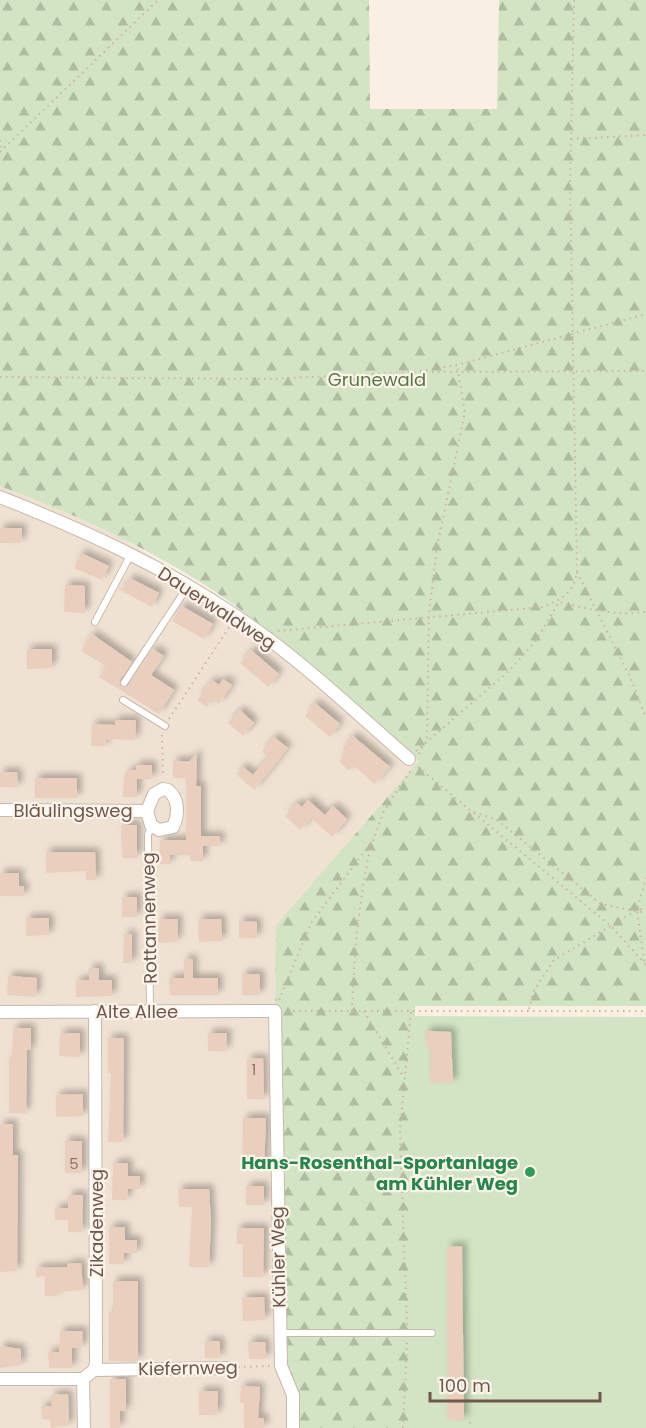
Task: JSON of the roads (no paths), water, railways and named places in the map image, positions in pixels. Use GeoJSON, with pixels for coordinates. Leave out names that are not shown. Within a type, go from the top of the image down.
{"type":"FeatureCollection","features":[{"type":"Feature","properties":{"kind":"street","name":"Dauerwaldweg"},"geometry":{"type":"LineString","coordinates":[[0,497],[131,554],[188,585],[237,616],[260,632],[411,761]]}},
{"type":"Feature","properties":{"kind":"street"},"geometry":{"type":"LineString","coordinates":[[163,789],[168,790],[176,798],[173,827],[165,830],[151,825],[147,811],[154,794],[163,789]]}},
{"type":"Feature","properties":{"kind":"street","name":"Bläulingsweg"},"geometry":{"type":"LineString","coordinates":[[0,810],[147,811]]}},
{"type":"Feature","properties":{"kind":"street","name":"Zikadenweg"},"geometry":{"type":"LineString","coordinates":[[94,1370],[95,1011]]}},
{"type":"Feature","properties":{"kind":"street","name":"Alte Allee"},"geometry":{"type":"LineString","coordinates":[[0,1012],[275,1011]]}},
{"type":"Feature","properties":{"kind":"street","name":"Kühler Weg"},"geometry":{"type":"LineString","coordinates":[[275,1011],[281,1366],[293,1395],[292,1428]]}},
{"type":"Feature","properties":{"kind":"street","name":"Kiefernweg"},"geometry":{"type":"LineString","coordinates":[[94,1370],[226,1368]]}},
{"type":"Feature","properties":{"kind":"street"},"geometry":{"type":"LineString","coordinates":[[0,1379],[83,1379],[94,1370]]}},
{"type":"Feature","properties":{"kind":"street"},"geometry":{"type":"LineString","coordinates":[[83,1379],[84,1428]]}},
{"type":"Feature","properties":{"kind":"lane"},"geometry":{"type":"LineString","coordinates":[[95,622],[131,554]]}},
{"type":"Feature","properties":{"kind":"lane"},"geometry":{"type":"LineString","coordinates":[[124,683],[188,585]]}},
{"type":"Feature","properties":{"kind":"lane"},"geometry":{"type":"LineString","coordinates":[[123,700],[165,726]]}},
{"type":"Feature","properties":{"kind":"lane","name":"Rottannenweg"},"geometry":{"type":"LineString","coordinates":[[150,1011],[148,835],[151,825]]}},
{"type":"Feature","properties":{"kind":"lane"},"geometry":{"type":"LineString","coordinates":[[280,1333],[432,1334]]}},
{"type":"Feature","properties":{"kind":"place","name":"Hans-Rosenthal-Sportanlage am Kühler Weg"},"geometry":{"type":"Point","coordinates":[530,1172]}},
{"type":"Feature","properties":{"kind":"park label","name":"Grunewald"},"geometry":{"type":"Point","coordinates":[377,379]}}]}
